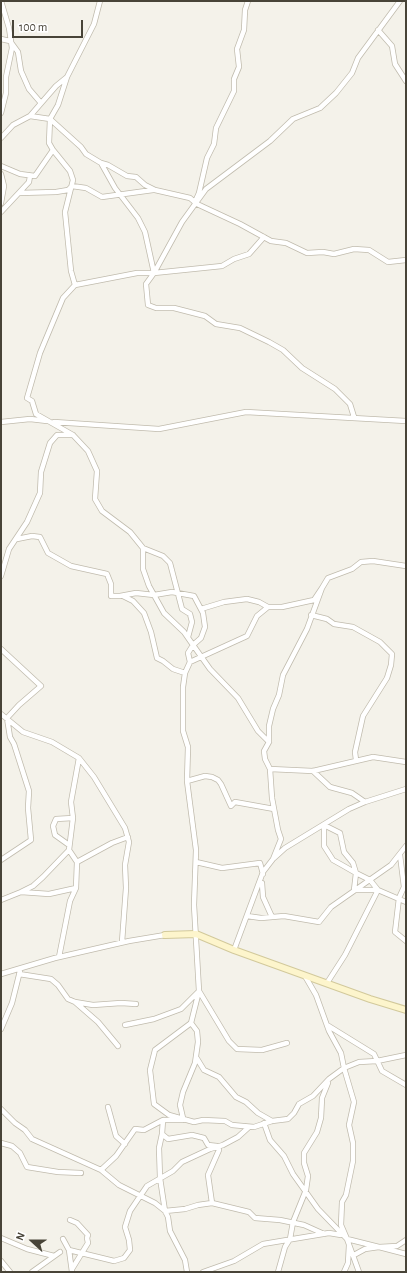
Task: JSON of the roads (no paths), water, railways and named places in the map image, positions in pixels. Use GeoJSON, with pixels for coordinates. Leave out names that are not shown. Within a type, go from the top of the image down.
{"type":"FeatureCollection","features":[{"type":"Feature","properties":{"kind":"main road"},"geometry":{"type":"LineString","coordinates":[[165,935],[196,934],[234,950],[327,984],[406,1010]]}},
{"type":"Feature","properties":{"kind":"street"},"geometry":{"type":"LineString","coordinates":[[1,1],[9,28],[12,48],[6,77],[6,93],[1,113]]}},
{"type":"Feature","properties":{"kind":"street"},"geometry":{"type":"LineString","coordinates":[[75,285],[71,271],[65,212],[74,180],[70,171],[49,143],[50,119],[58,105],[67,77],[94,24],[100,1]]}},
{"type":"Feature","properties":{"kind":"street"},"geometry":{"type":"LineString","coordinates":[[196,203],[207,158],[214,144],[216,128],[234,91],[234,79],[239,67],[237,49],[244,30],[245,10],[248,1]]}},
{"type":"Feature","properties":{"kind":"street"},"geometry":{"type":"LineString","coordinates":[[354,417],[350,404],[335,389],[302,368],[283,350],[240,328],[216,324],[205,316],[174,308],[156,308],[148,305],[146,284],[154,273],[182,222],[206,189],[270,141],[293,119],[320,108],[336,93],[352,73],[358,58],[400,1]]}},
{"type":"Feature","properties":{"kind":"street"},"geometry":{"type":"LineString","coordinates":[[378,30],[392,46],[395,64],[406,81]]}},
{"type":"Feature","properties":{"kind":"street"},"geometry":{"type":"LineString","coordinates":[[1,39],[10,41],[18,52],[21,71],[29,89],[42,103]]}},
{"type":"Feature","properties":{"kind":"street"},"geometry":{"type":"LineString","coordinates":[[1,138],[13,125],[30,116],[56,86],[67,77]]}},
{"type":"Feature","properties":{"kind":"street"},"geometry":{"type":"LineString","coordinates":[[30,116],[50,119],[81,147],[86,154],[101,163],[108,165],[127,176],[136,177],[145,185],[154,190],[190,198],[196,203],[271,241],[296,247],[307,253],[323,252],[334,254],[354,250],[369,250],[388,262],[406,260]]}},
{"type":"Feature","properties":{"kind":"street"},"geometry":{"type":"LineString","coordinates":[[1,166],[30,176],[35,176],[53,150]]}},
{"type":"Feature","properties":{"kind":"street"},"geometry":{"type":"LineString","coordinates":[[101,163],[119,194],[138,218],[145,232],[154,273]]}},
{"type":"Feature","properties":{"kind":"street"},"geometry":{"type":"LineString","coordinates":[[1,174],[4,186],[1,203]]}},
{"type":"Feature","properties":{"kind":"street"},"geometry":{"type":"LineString","coordinates":[[1,212],[29,182],[30,176]]}},
{"type":"Feature","properties":{"kind":"street"},"geometry":{"type":"LineString","coordinates":[[72,186],[86,188],[102,197],[154,190]]}},
{"type":"Feature","properties":{"kind":"street"},"geometry":{"type":"LineString","coordinates":[[19,193],[56,192],[68,190],[72,186]]}},
{"type":"Feature","properties":{"kind":"street"},"geometry":{"type":"LineString","coordinates":[[188,637],[192,622],[190,614],[182,609],[170,563],[163,556],[143,548],[130,532],[102,511],[95,499],[97,472],[88,451],[74,435],[36,414],[32,401],[27,398],[40,353],[55,315],[63,298],[75,285],[137,274],[222,266],[234,259],[249,254],[264,237]]}},
{"type":"Feature","properties":{"kind":"street"},"geometry":{"type":"LineString","coordinates":[[1,422],[30,419],[52,422],[159,429],[246,412],[406,421]]}},
{"type":"Feature","properties":{"kind":"street"},"geometry":{"type":"LineString","coordinates":[[1,576],[9,548],[17,539],[27,522],[40,493],[41,472],[50,443],[57,435],[74,435]]}},
{"type":"Feature","properties":{"kind":"street"},"geometry":{"type":"LineString","coordinates":[[17,539],[32,536],[40,537],[48,553],[71,566],[107,574],[111,584],[111,596],[124,596],[136,593],[154,595],[177,592],[194,596],[202,609],[205,627],[201,638],[193,645],[188,653],[190,662]]}},
{"type":"Feature","properties":{"kind":"street"},"geometry":{"type":"LineString","coordinates":[[143,548],[143,569],[149,586],[164,613],[188,637],[219,679],[238,698],[258,731],[269,742]]}},
{"type":"Feature","properties":{"kind":"street"},"geometry":{"type":"LineString","coordinates":[[202,609],[224,602],[247,599],[259,602],[268,607],[282,607],[314,600],[328,578],[352,569],[361,562],[388,562],[406,566]]}},
{"type":"Feature","properties":{"kind":"street"},"geometry":{"type":"LineString","coordinates":[[273,859],[281,839],[274,809],[270,769],[265,759],[264,751],[269,742],[269,726],[283,675],[307,629],[322,588]]}},
{"type":"Feature","properties":{"kind":"street"},"geometry":{"type":"LineString","coordinates":[[124,596],[134,601],[144,613],[151,632],[157,658],[173,669],[185,673]]}},
{"type":"Feature","properties":{"kind":"street"},"geometry":{"type":"LineString","coordinates":[[268,607],[257,616],[247,636],[190,662],[185,673],[183,731],[188,747],[187,781],[196,862],[194,905],[199,991],[191,1023],[155,1050],[150,1070],[154,1104],[169,1115],[194,1122],[203,1120],[225,1121],[232,1125],[249,1127],[272,1121],[288,1119],[294,1113],[299,1104],[313,1096],[329,1079],[344,1068],[359,1062],[377,1061],[406,1055]]}},
{"type":"Feature","properties":{"kind":"street"},"geometry":{"type":"LineString","coordinates":[[311,615],[327,619],[334,624],[353,628],[380,642],[392,654],[391,665],[387,678],[363,716],[355,752],[356,760]]}},
{"type":"Feature","properties":{"kind":"street"},"geometry":{"type":"LineString","coordinates":[[1,649],[41,686],[19,705],[7,718]]}},
{"type":"Feature","properties":{"kind":"street"},"geometry":{"type":"LineString","coordinates":[[1,714],[23,732],[52,742],[79,758],[112,804],[125,828],[129,842],[125,865],[126,888],[122,942]]}},
{"type":"Feature","properties":{"kind":"street"},"geometry":{"type":"LineString","coordinates":[[1,860],[32,840],[28,808],[29,791],[14,744],[10,737],[7,718]]}},
{"type":"Feature","properties":{"kind":"street"},"geometry":{"type":"LineString","coordinates":[[270,769],[313,771],[373,756],[406,762]]}},
{"type":"Feature","properties":{"kind":"street"},"geometry":{"type":"LineString","coordinates":[[1,900],[33,886],[44,876],[69,847],[73,818],[72,802],[79,758]]}},
{"type":"Feature","properties":{"kind":"street"},"geometry":{"type":"LineString","coordinates":[[313,771],[330,786],[352,793],[365,802]]}},
{"type":"Feature","properties":{"kind":"street"},"geometry":{"type":"LineString","coordinates":[[187,781],[205,776],[212,777],[218,780],[221,784],[231,806],[236,802],[274,809]]}},
{"type":"Feature","properties":{"kind":"street"},"geometry":{"type":"LineString","coordinates":[[234,950],[263,872],[273,859],[285,848],[349,809],[365,802],[406,789]]}},
{"type":"Feature","properties":{"kind":"street"},"geometry":{"type":"LineString","coordinates":[[59,957],[70,900],[76,888],[78,862],[69,847],[55,835],[53,826],[56,819],[73,818]]}},
{"type":"Feature","properties":{"kind":"street"},"geometry":{"type":"LineString","coordinates":[[324,825],[340,833],[344,852],[353,863],[356,873],[354,890]]}},
{"type":"Feature","properties":{"kind":"street"},"geometry":{"type":"LineString","coordinates":[[324,825],[324,846],[333,860],[370,880],[378,890]]}},
{"type":"Feature","properties":{"kind":"street"},"geometry":{"type":"LineString","coordinates":[[78,862],[112,843],[128,837]]}},
{"type":"Feature","properties":{"kind":"street"},"geometry":{"type":"LineString","coordinates":[[247,916],[284,916],[319,922],[331,908],[354,890],[391,865],[405,850]]}},
{"type":"Feature","properties":{"kind":"street"},"geometry":{"type":"LineString","coordinates":[[400,856],[404,886],[399,898],[395,932],[406,942]]}},
{"type":"Feature","properties":{"kind":"street"},"geometry":{"type":"LineString","coordinates":[[196,862],[222,868],[260,863],[263,872],[261,888],[272,917]]}},
{"type":"Feature","properties":{"kind":"street"},"geometry":{"type":"LineString","coordinates":[[21,892],[49,894],[76,888]]}},
{"type":"Feature","properties":{"kind":"street"},"geometry":{"type":"LineString","coordinates":[[354,890],[378,890],[406,902]]}},
{"type":"Feature","properties":{"kind":"street"},"geometry":{"type":"LineString","coordinates":[[327,984],[345,955],[378,890]]}},
{"type":"Feature","properties":{"kind":"street"},"geometry":{"type":"LineString","coordinates":[[1,974],[59,957],[122,942],[165,935]]}},
{"type":"Feature","properties":{"kind":"street"},"geometry":{"type":"LineString","coordinates":[[1,1029],[12,1003],[21,968]]}},
{"type":"Feature","properties":{"kind":"street"},"geometry":{"type":"LineString","coordinates":[[19,974],[50,979],[58,985],[68,999],[75,1002],[93,1005],[121,1003],[136,1004]]}},
{"type":"Feature","properties":{"kind":"street"},"geometry":{"type":"LineString","coordinates":[[305,976],[316,995],[326,1024],[341,1053],[354,1102],[349,1125],[353,1143],[353,1161],[346,1195],[342,1202],[341,1225],[354,1255],[359,1272]]}},
{"type":"Feature","properties":{"kind":"street"},"geometry":{"type":"LineString","coordinates":[[125,1026],[154,1019],[181,1009],[199,991]]}},
{"type":"Feature","properties":{"kind":"street"},"geometry":{"type":"LineString","coordinates":[[199,991],[229,1041],[237,1049],[262,1050],[288,1043]]}},
{"type":"Feature","properties":{"kind":"street"},"geometry":{"type":"LineString","coordinates":[[75,1002],[98,1022],[118,1046]]}},
{"type":"Feature","properties":{"kind":"street"},"geometry":{"type":"LineString","coordinates":[[185,1119],[180,1105],[182,1092],[190,1078],[196,1057],[198,1042],[197,1031],[191,1023]]}},
{"type":"Feature","properties":{"kind":"street"},"geometry":{"type":"LineString","coordinates":[[326,1024],[374,1054],[382,1071],[406,1085]]}},
{"type":"Feature","properties":{"kind":"street"},"geometry":{"type":"LineString","coordinates":[[196,1057],[204,1070],[219,1077],[236,1097],[246,1102],[258,1113],[272,1121]]}},
{"type":"Feature","properties":{"kind":"street"},"geometry":{"type":"LineString","coordinates":[[278,1272],[285,1247],[290,1239],[293,1222],[306,1190],[308,1176],[304,1163],[304,1153],[317,1132],[321,1118],[322,1098],[329,1079]]}},
{"type":"Feature","properties":{"kind":"street"},"geometry":{"type":"LineString","coordinates":[[108,1107],[116,1136],[125,1144]]}},
{"type":"Feature","properties":{"kind":"street"},"geometry":{"type":"LineString","coordinates":[[1,1109],[32,1139],[101,1170],[119,1185],[154,1203],[165,1211],[185,1209],[198,1204],[212,1204],[249,1212],[255,1218],[293,1222],[315,1229],[324,1234]]}},
{"type":"Feature","properties":{"kind":"street"},"geometry":{"type":"LineString","coordinates":[[101,1170],[116,1156],[135,1129],[144,1130],[162,1120],[172,1121],[185,1119]]}},
{"type":"Feature","properties":{"kind":"street"},"geometry":{"type":"LineString","coordinates":[[162,1120],[162,1134],[159,1148],[160,1178],[165,1211],[168,1217],[170,1231],[185,1260],[187,1272]]}},
{"type":"Feature","properties":{"kind":"street"},"geometry":{"type":"LineString","coordinates":[[264,1123],[270,1140],[318,1209],[341,1235],[348,1241],[406,1254]]}},
{"type":"Feature","properties":{"kind":"street"},"geometry":{"type":"LineString","coordinates":[[69,1250],[114,1261],[127,1256],[130,1250],[130,1240],[125,1227],[130,1211],[147,1186],[174,1171],[182,1162],[238,1137],[249,1127]]}},
{"type":"Feature","properties":{"kind":"street"},"geometry":{"type":"LineString","coordinates":[[162,1134],[168,1140],[192,1135],[204,1138],[208,1145],[217,1146]]}},
{"type":"Feature","properties":{"kind":"street"},"geometry":{"type":"LineString","coordinates":[[1,1143],[12,1146],[20,1153],[27,1167],[58,1172],[81,1173]]}},
{"type":"Feature","properties":{"kind":"street"},"geometry":{"type":"LineString","coordinates":[[212,1204],[208,1174],[219,1150],[217,1146]]}},
{"type":"Feature","properties":{"kind":"street"},"geometry":{"type":"LineString","coordinates":[[70,1220],[78,1223],[88,1235],[88,1243],[72,1270]]}},
{"type":"Feature","properties":{"kind":"street"},"geometry":{"type":"LineString","coordinates":[[203,1272],[234,1261],[262,1244],[324,1234],[341,1235]]}},
{"type":"Feature","properties":{"kind":"street"},"geometry":{"type":"LineString","coordinates":[[1,1238],[27,1249],[54,1256]]}},
{"type":"Feature","properties":{"kind":"street"},"geometry":{"type":"LineString","coordinates":[[63,1239],[69,1250],[72,1270]]}},
{"type":"Feature","properties":{"kind":"street"},"geometry":{"type":"LineString","coordinates":[[354,1255],[365,1249],[397,1246],[406,1240]]}},
{"type":"Feature","properties":{"kind":"street"},"geometry":{"type":"LineString","coordinates":[[344,1272],[348,1263],[348,1241]]}},
{"type":"Feature","properties":{"kind":"street"},"geometry":{"type":"LineString","coordinates":[[32,1272],[60,1252]]}},
{"type":"Feature","properties":{"kind":"street"},"geometry":{"type":"LineString","coordinates":[[1,1261],[10,1272]]}}]}
